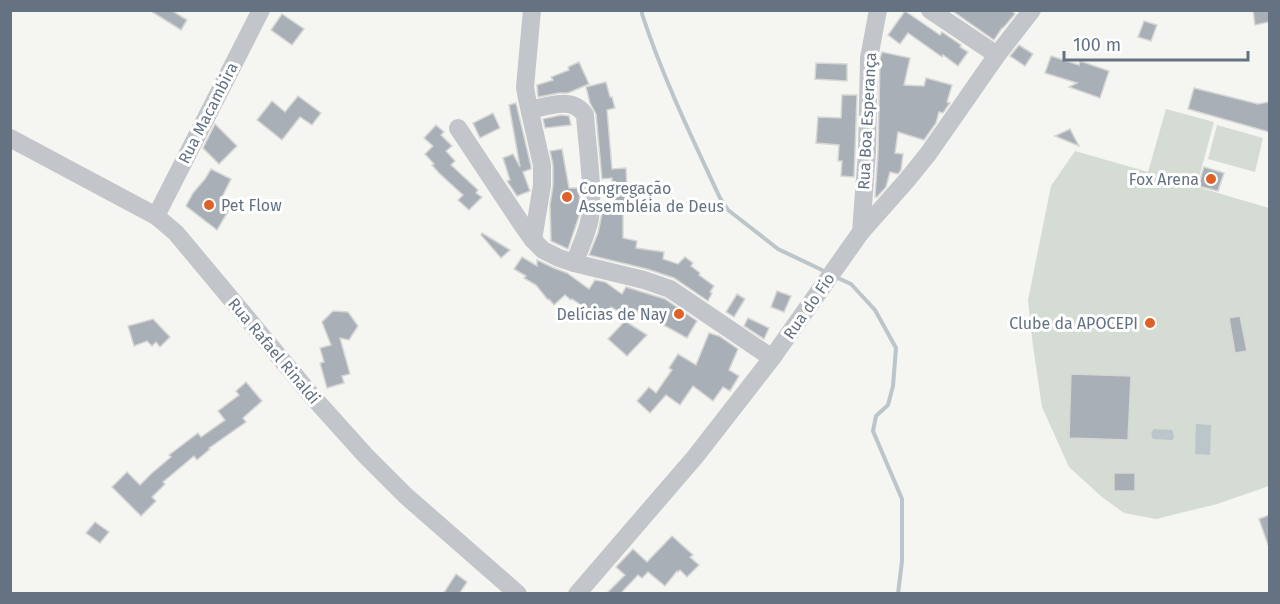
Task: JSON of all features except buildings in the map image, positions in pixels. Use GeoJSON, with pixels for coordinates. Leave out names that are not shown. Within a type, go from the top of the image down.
{"type":"FeatureCollection","features":[{"type":"Feature","properties":{"kind":"street","name":"Rua Macambira"},"geometry":{"type":"LineString","coordinates":[[156,216],[261,10]]}},
{"type":"Feature","properties":{"kind":"street"},"geometry":{"type":"LineString","coordinates":[[532,10],[525,87],[542,165],[542,184],[533,240]]}},
{"type":"Feature","properties":{"kind":"street","name":"Rua Boa Esperança"},"geometry":{"type":"LineString","coordinates":[[861,232],[867,152],[869,58],[878,10]]}},
{"type":"Feature","properties":{"kind":"street"},"geometry":{"type":"LineString","coordinates":[[930,10],[997,55]]}},
{"type":"Feature","properties":{"kind":"street","name":"Rua do Fio"},"geometry":{"type":"LineString","coordinates":[[577,594],[695,457],[772,358],[861,232],[928,154],[997,55],[1032,10]]}},
{"type":"Feature","properties":{"kind":"street"},"geometry":{"type":"LineString","coordinates":[[530,110],[568,103],[580,109],[585,115],[590,180],[590,217],[574,263]]}},
{"type":"Feature","properties":{"kind":"street"},"geometry":{"type":"LineString","coordinates":[[458,128],[533,240],[543,250],[574,263],[644,280],[670,289],[772,358]]}},
{"type":"Feature","properties":{"kind":"street","name":"Rua Rafael Rinaldi"},"geometry":{"type":"LineString","coordinates":[[10,138],[156,216],[176,233],[312,396],[383,474],[518,594]]}},
{"type":"Feature","properties":{"kind":"shaded area","name":"Clube da APOCEPI"},"geometry":{"type":"Polygon","coordinates":[[[1166,109],[1214,122],[1197,185],[1177,181],[1269,208],[1269,486],[1217,504],[1156,519],[1124,513],[1102,497],[1069,467],[1042,407],[1028,300],[1051,186],[1075,151],[1148,172],[1166,109]]]}},
{"type":"Feature","properties":{"kind":"shaded area"},"geometry":{"type":"Polygon","coordinates":[[[1217,125],[1263,138],[1255,172],[1208,159],[1217,125]]]}},
{"type":"Feature","properties":{"kind":"shaded area"},"geometry":{"type":"Polygon","coordinates":[[[1196,424],[1211,425],[1210,455],[1195,454],[1196,424]]]}},
{"type":"Feature","properties":{"kind":"shaded area"},"geometry":{"type":"Polygon","coordinates":[[[1154,429],[1172,430],[1174,438],[1172,440],[1154,439],[1151,434],[1154,429]]]}},
{"type":"Feature","properties":{"kind":"waterway"},"geometry":{"type":"LineString","coordinates":[[642,10],[650,38],[678,108],[720,198],[728,210],[778,249],[822,270]]}},
{"type":"Feature","properties":{"kind":"waterway"},"geometry":{"type":"LineString","coordinates":[[840,279],[851,284],[875,310],[896,348],[893,386],[888,405],[876,416],[873,431],[902,499],[902,561],[898,594]]}},
{"type":"Feature","properties":{"kind":"place","name":"Fox Arena"},"geometry":{"type":"Point","coordinates":[1211,179]}},
{"type":"Feature","properties":{"kind":"place","name":"Congregação Assembléia de Deus"},"geometry":{"type":"Point","coordinates":[567,197]}},
{"type":"Feature","properties":{"kind":"place","name":"Pet Flow"},"geometry":{"type":"Point","coordinates":[209,205]}},
{"type":"Feature","properties":{"kind":"place","name":"Delícias de Nay"},"geometry":{"type":"Point","coordinates":[679,314]}},
{"type":"Feature","properties":{"kind":"place","name":"Clube da APOCEPI"},"geometry":{"type":"Point","coordinates":[1150,323]}}]}
